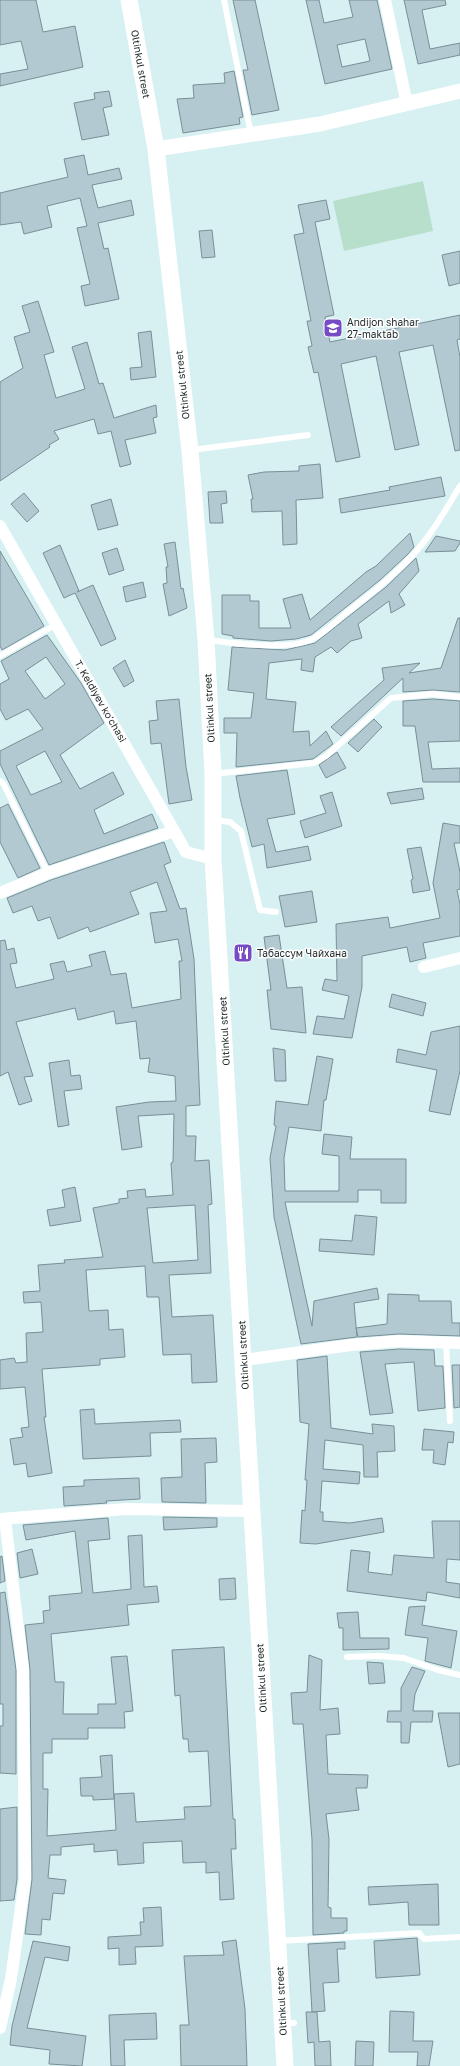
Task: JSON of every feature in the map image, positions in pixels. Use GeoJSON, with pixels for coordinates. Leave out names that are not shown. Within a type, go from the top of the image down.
{"type":"FeatureCollection","features":[{"type":"Feature","properties":{"kind":"main road","name":"Oltinkul street"},"geometry":{"type":"LineString","coordinates":[[129,0],[156,149],[190,451],[206,640],[213,774],[213,859],[244,1360],[251,1511],[277,1941],[288,2023],[285,2066]]}},
{"type":"Feature","properties":{"kind":"street"},"geometry":{"type":"LineString","coordinates":[[385,0],[407,104]]}},
{"type":"Feature","properties":{"kind":"street"},"geometry":{"type":"LineString","coordinates":[[156,149],[320,124],[460,92]]}},
{"type":"Feature","properties":{"kind":"street","name":"T. Keldiyev ko'chasi"},"geometry":{"type":"LineString","coordinates":[[0,526],[4,539],[57,624],[186,852],[213,859]]}},
{"type":"Feature","properties":{"kind":"street"},"geometry":{"type":"LineString","coordinates":[[0,893],[48,873],[174,831]]}},
{"type":"Feature","properties":{"kind":"street"},"geometry":{"type":"LineString","coordinates":[[424,967],[460,958]]}},
{"type":"Feature","properties":{"kind":"street"},"geometry":{"type":"LineString","coordinates":[[244,1360],[351,1345],[399,1341],[460,1343]]}},
{"type":"Feature","properties":{"kind":"street"},"geometry":{"type":"LineString","coordinates":[[0,2028],[12,1978],[25,1879],[23,1670],[2,1519],[126,1509],[251,1511]]}},
{"type":"Feature","properties":{"kind":"lane"},"geometry":{"type":"LineString","coordinates":[[224,0],[251,135]]}},
{"type":"Feature","properties":{"kind":"lane"},"geometry":{"type":"LineString","coordinates":[[190,451],[308,435]]}},
{"type":"Feature","properties":{"kind":"lane"},"geometry":{"type":"LineString","coordinates":[[206,640],[249,644],[296,644],[314,637],[376,590],[418,549],[460,486]]}},
{"type":"Feature","properties":{"kind":"lane"},"geometry":{"type":"LineString","coordinates":[[0,656],[57,624]]}},
{"type":"Feature","properties":{"kind":"lane"},"geometry":{"type":"LineString","coordinates":[[213,774],[314,763],[326,756],[391,698],[433,694],[460,697]]}},
{"type":"Feature","properties":{"kind":"lane"},"geometry":{"type":"LineString","coordinates":[[0,781],[3,783],[48,873]]}},
{"type":"Feature","properties":{"kind":"lane"},"geometry":{"type":"LineString","coordinates":[[214,820],[230,822],[241,831],[260,910],[276,912]]}},
{"type":"Feature","properties":{"kind":"lane"},"geometry":{"type":"LineString","coordinates":[[446,1342],[450,1420]]}},
{"type":"Feature","properties":{"kind":"lane"},"geometry":{"type":"LineString","coordinates":[[347,1657],[379,1656],[404,1658],[438,1670],[460,1674]]}},
{"type":"Feature","properties":{"kind":"lane"},"geometry":{"type":"LineString","coordinates":[[277,1941],[419,1933],[424,1939],[460,1937]]}},
{"type":"Feature","properties":{"kind":"green space"},"geometry":{"type":"Polygon","coordinates":[[[423,181],[433,231],[344,251],[333,201],[423,181]]]}},
{"type":"Feature","properties":{"kind":"building"},"geometry":{"type":"Polygon","coordinates":[[[0,0],[36,0],[43,32],[75,26],[83,67],[0,86],[0,74],[28,69],[21,41],[0,45],[0,0]]]}},
{"type":"Feature","properties":{"kind":"building"},"geometry":{"type":"Polygon","coordinates":[[[233,0],[255,0],[279,110],[252,115],[243,70],[248,70],[233,0]]]}},
{"type":"Feature","properties":{"kind":"building"},"geometry":{"type":"Polygon","coordinates":[[[306,0],[319,0],[324,23],[353,17],[349,0],[377,0],[392,69],[325,84],[306,0]],[[365,39],[337,45],[342,67],[370,61],[365,39]]]}},
{"type":"Feature","properties":{"kind":"building"},"geometry":{"type":"Polygon","coordinates":[[[404,0],[445,0],[446,5],[422,10],[430,49],[460,43],[460,55],[418,64],[404,0]]]}},
{"type":"Feature","properties":{"kind":"building"},"geometry":{"type":"Polygon","coordinates":[[[234,71],[243,117],[239,118],[240,124],[183,133],[177,99],[194,98],[193,85],[225,83],[224,73],[234,71]]]}},
{"type":"Feature","properties":{"kind":"building"},"geometry":{"type":"Polygon","coordinates":[[[109,91],[112,106],[103,108],[109,135],[82,140],[74,103],[95,99],[94,93],[109,91]]]}},
{"type":"Feature","properties":{"kind":"building"},"geometry":{"type":"Polygon","coordinates":[[[84,155],[88,175],[119,168],[122,179],[92,185],[98,208],[131,200],[134,215],[98,223],[104,249],[108,248],[119,299],[85,306],[81,286],[90,284],[77,228],[87,226],[80,198],[47,206],[52,227],[24,234],[21,222],[0,225],[0,193],[68,177],[64,159],[84,155]]]}},
{"type":"Feature","properties":{"kind":"building"},"geometry":{"type":"Polygon","coordinates":[[[326,200],[330,219],[315,222],[334,315],[325,317],[330,342],[460,315],[460,339],[457,340],[460,357],[460,450],[455,451],[433,345],[399,352],[419,445],[395,450],[376,356],[341,364],[360,457],[336,462],[318,372],[314,373],[308,347],[312,346],[307,321],[311,321],[294,235],[304,233],[298,205],[326,200]]]}},
{"type":"Feature","properties":{"kind":"building"},"geometry":{"type":"Polygon","coordinates":[[[212,230],[215,257],[202,258],[199,231],[212,230]]]}},
{"type":"Feature","properties":{"kind":"building"},"geometry":{"type":"Polygon","coordinates":[[[460,251],[460,283],[449,286],[442,255],[460,251]]]}},
{"type":"Feature","properties":{"kind":"building"},"geometry":{"type":"Polygon","coordinates":[[[38,301],[54,352],[44,355],[56,398],[85,389],[72,347],[87,342],[99,384],[103,383],[114,418],[156,405],[157,417],[153,418],[156,433],[125,440],[131,464],[120,467],[111,431],[98,434],[94,419],[54,431],[59,439],[49,445],[50,447],[0,481],[0,382],[23,368],[14,337],[30,332],[22,306],[38,301]]]}},
{"type":"Feature","properties":{"kind":"building"},"geometry":{"type":"Polygon","coordinates":[[[151,331],[156,377],[131,380],[130,368],[142,367],[138,333],[151,331]]]}},
{"type":"Feature","properties":{"kind":"building"},"geometry":{"type":"Polygon","coordinates":[[[320,464],[323,498],[296,500],[297,544],[283,545],[282,511],[252,512],[251,499],[253,499],[248,475],[264,472],[299,471],[299,466],[320,464]]]}},
{"type":"Feature","properties":{"kind":"building"},"geometry":{"type":"Polygon","coordinates":[[[441,477],[445,496],[341,513],[339,499],[390,490],[389,487],[441,477]]]}},
{"type":"Feature","properties":{"kind":"building"},"geometry":{"type":"Polygon","coordinates":[[[226,491],[227,503],[221,504],[223,523],[210,523],[208,492],[226,491]]]}},
{"type":"Feature","properties":{"kind":"building"},"geometry":{"type":"Polygon","coordinates":[[[24,493],[39,511],[27,522],[11,504],[24,493]]]}},
{"type":"Feature","properties":{"kind":"building"},"geometry":{"type":"Polygon","coordinates":[[[111,499],[118,525],[98,530],[91,505],[111,499]]]}},
{"type":"Feature","properties":{"kind":"building"},"geometry":{"type":"Polygon","coordinates":[[[410,533],[414,547],[407,555],[380,580],[311,635],[296,639],[271,641],[233,638],[233,636],[222,634],[222,595],[250,595],[250,601],[259,601],[259,628],[291,628],[283,599],[302,594],[310,620],[366,572],[376,566],[410,533]]]}},
{"type":"Feature","properties":{"kind":"building"},"geometry":{"type":"Polygon","coordinates":[[[436,536],[460,541],[460,543],[455,551],[425,552],[436,536]]]}},
{"type":"Feature","properties":{"kind":"building"},"geometry":{"type":"Polygon","coordinates":[[[175,542],[181,589],[183,588],[187,608],[169,616],[163,584],[167,583],[166,567],[168,567],[164,544],[175,542]]]}},
{"type":"Feature","properties":{"kind":"building"},"geometry":{"type":"Polygon","coordinates":[[[60,545],[79,591],[77,592],[93,585],[116,639],[101,646],[75,593],[64,598],[43,553],[60,545]]]}},
{"type":"Feature","properties":{"kind":"building"},"geometry":{"type":"Polygon","coordinates":[[[117,548],[124,570],[109,575],[102,553],[117,548]]]}},
{"type":"Feature","properties":{"kind":"building"},"geometry":{"type":"Polygon","coordinates":[[[0,551],[44,626],[2,650],[0,646],[0,551]]]}},
{"type":"Feature","properties":{"kind":"building"},"geometry":{"type":"Polygon","coordinates":[[[416,558],[419,571],[399,594],[405,605],[391,613],[389,601],[358,624],[362,638],[351,641],[337,653],[331,647],[315,657],[313,672],[301,670],[302,659],[269,663],[266,699],[296,702],[293,732],[309,731],[310,746],[326,731],[333,744],[313,759],[236,767],[237,733],[224,733],[224,718],[251,718],[254,693],[228,690],[232,647],[285,650],[315,643],[386,587],[416,558]]]}},
{"type":"Feature","properties":{"kind":"building"},"geometry":{"type":"Polygon","coordinates":[[[143,582],[146,597],[126,602],[123,587],[143,582]]]}},
{"type":"Feature","properties":{"kind":"building"},"geometry":{"type":"Polygon","coordinates":[[[458,618],[460,618],[460,692],[433,690],[403,692],[403,678],[341,736],[331,727],[384,680],[382,668],[420,663],[409,673],[441,668],[458,618]]]}},
{"type":"Feature","properties":{"kind":"building"},"geometry":{"type":"Polygon","coordinates":[[[47,635],[81,683],[104,723],[60,755],[80,789],[113,772],[124,794],[94,810],[104,834],[152,814],[158,828],[49,865],[0,764],[0,751],[43,729],[28,709],[6,720],[0,709],[0,684],[9,679],[1,661],[47,635]],[[46,657],[25,671],[45,699],[65,684],[46,657]],[[45,751],[16,766],[31,795],[62,782],[45,751]]]}},
{"type":"Feature","properties":{"kind":"building"},"geometry":{"type":"Polygon","coordinates":[[[125,660],[134,681],[124,687],[113,668],[125,660]]]}},
{"type":"Feature","properties":{"kind":"building"},"geometry":{"type":"Polygon","coordinates":[[[179,699],[186,767],[192,800],[169,804],[161,743],[151,744],[149,721],[158,720],[156,701],[179,699]]]}},
{"type":"Feature","properties":{"kind":"building"},"geometry":{"type":"Polygon","coordinates":[[[433,699],[460,701],[460,741],[428,742],[432,769],[460,768],[460,782],[423,782],[415,726],[403,726],[403,701],[433,699]]]}},
{"type":"Feature","properties":{"kind":"building"},"geometry":{"type":"Polygon","coordinates":[[[374,719],[382,727],[358,752],[348,743],[374,719]]]}},
{"type":"Feature","properties":{"kind":"building"},"geometry":{"type":"Polygon","coordinates":[[[337,752],[346,768],[326,778],[319,765],[337,752]]]}},
{"type":"Feature","properties":{"kind":"building"},"geometry":{"type":"Polygon","coordinates":[[[287,770],[295,814],[267,819],[276,852],[308,846],[311,860],[267,868],[264,844],[252,847],[236,776],[287,770]]]}},
{"type":"Feature","properties":{"kind":"building"},"geometry":{"type":"Polygon","coordinates":[[[422,788],[424,799],[391,804],[387,793],[422,788]]]}},
{"type":"Feature","properties":{"kind":"building"},"geometry":{"type":"Polygon","coordinates":[[[332,792],[342,826],[305,838],[300,821],[326,813],[320,796],[332,792]]]}},
{"type":"Feature","properties":{"kind":"building"},"geometry":{"type":"Polygon","coordinates":[[[8,804],[40,868],[18,878],[0,842],[0,808],[8,804]]]}},
{"type":"Feature","properties":{"kind":"building"},"geometry":{"type":"Polygon","coordinates":[[[443,823],[460,826],[460,843],[454,843],[460,872],[460,889],[457,890],[460,904],[460,936],[423,943],[426,958],[410,962],[407,947],[362,956],[362,987],[352,1038],[313,1034],[317,1016],[344,1019],[349,996],[322,990],[325,979],[337,981],[336,924],[388,917],[390,928],[440,918],[433,883],[443,823]]]}},
{"type":"Feature","properties":{"kind":"building"},"geometry":{"type":"Polygon","coordinates":[[[164,842],[171,862],[164,865],[180,909],[186,908],[194,959],[200,1105],[186,1106],[186,1136],[196,1136],[195,1161],[209,1160],[212,1204],[208,1205],[211,1273],[169,1275],[172,1317],[213,1315],[217,1382],[192,1383],[191,1354],[163,1355],[159,1297],[147,1297],[145,1266],[86,1270],[89,1311],[108,1310],[109,1330],[123,1329],[125,1357],[100,1359],[100,1365],[42,1369],[46,1417],[44,1417],[52,1473],[28,1477],[26,1463],[14,1465],[10,1439],[23,1437],[21,1428],[29,1427],[25,1387],[0,1389],[0,1360],[14,1358],[16,1363],[27,1362],[26,1333],[43,1332],[41,1302],[24,1303],[23,1292],[40,1291],[38,1265],[65,1263],[64,1260],[103,1257],[93,1208],[119,1203],[119,1199],[128,1198],[127,1191],[145,1189],[146,1197],[173,1195],[171,1163],[173,1162],[174,1114],[138,1116],[142,1147],[122,1150],[116,1107],[149,1102],[176,1101],[175,1076],[148,1072],[150,1058],[140,1059],[136,1021],[116,1024],[114,1011],[78,1020],[75,1008],[16,1022],[33,1076],[24,1077],[32,1101],[19,1105],[8,1072],[0,1076],[0,941],[5,940],[7,950],[14,948],[17,963],[10,964],[16,988],[54,979],[50,964],[64,961],[67,972],[92,966],[89,955],[105,951],[111,975],[126,973],[132,1008],[181,999],[179,961],[182,961],[178,939],[155,943],[150,913],[167,911],[157,882],[130,892],[139,914],[90,932],[88,927],[58,939],[50,917],[38,921],[32,906],[13,913],[7,898],[51,880],[164,842]],[[195,1205],[147,1208],[153,1263],[198,1260],[195,1205]]]}},
{"type":"Feature","properties":{"kind":"building"},"geometry":{"type":"Polygon","coordinates":[[[421,847],[430,890],[413,893],[411,880],[413,879],[407,849],[421,847]]]}},
{"type":"Feature","properties":{"kind":"building"},"geometry":{"type":"Polygon","coordinates":[[[312,891],[317,922],[285,927],[279,896],[312,891]]]}},
{"type":"Feature","properties":{"kind":"building"},"geometry":{"type":"Polygon","coordinates":[[[279,935],[287,988],[302,987],[306,1033],[271,1029],[267,990],[271,990],[264,937],[279,935]]]}},
{"type":"Feature","properties":{"kind":"building"},"geometry":{"type":"Polygon","coordinates":[[[392,994],[426,1003],[423,1016],[389,1007],[392,994]]]}},
{"type":"Feature","properties":{"kind":"building"},"geometry":{"type":"Polygon","coordinates":[[[460,1026],[460,1071],[450,1115],[429,1111],[437,1070],[396,1062],[398,1049],[426,1055],[431,1032],[460,1026]]]}},
{"type":"Feature","properties":{"kind":"building"},"geometry":{"type":"Polygon","coordinates":[[[273,1048],[285,1050],[286,1081],[275,1081],[273,1048]]]}},
{"type":"Feature","properties":{"kind":"building"},"geometry":{"type":"Polygon","coordinates":[[[317,1056],[333,1059],[326,1100],[324,1100],[321,1131],[289,1127],[284,1158],[285,1191],[339,1191],[339,1156],[322,1154],[324,1134],[352,1137],[350,1159],[406,1159],[406,1203],[381,1203],[381,1190],[358,1190],[358,1202],[285,1202],[312,1326],[314,1301],[377,1288],[379,1299],[354,1303],[357,1337],[301,1344],[274,1217],[270,1158],[276,1126],[274,1125],[276,1101],[308,1105],[317,1056]]]}},
{"type":"Feature","properties":{"kind":"building"},"geometry":{"type":"Polygon","coordinates":[[[69,1060],[71,1076],[80,1075],[82,1089],[64,1091],[69,1125],[58,1127],[49,1063],[69,1060]]]}},
{"type":"Feature","properties":{"kind":"building"},"geometry":{"type":"Polygon","coordinates":[[[75,1187],[81,1221],[50,1226],[47,1210],[65,1207],[62,1190],[75,1187]]]}},
{"type":"Feature","properties":{"kind":"building"},"geometry":{"type":"Polygon","coordinates":[[[355,1215],[377,1217],[374,1255],[319,1251],[320,1239],[352,1241],[355,1215]]]}},
{"type":"Feature","properties":{"kind":"building"},"geometry":{"type":"Polygon","coordinates":[[[388,1294],[419,1295],[419,1301],[451,1301],[452,1323],[460,1323],[460,1336],[399,1334],[358,1337],[356,1328],[387,1324],[388,1294]]]}},
{"type":"Feature","properties":{"kind":"building"},"geometry":{"type":"Polygon","coordinates":[[[399,1349],[434,1350],[435,1366],[443,1366],[445,1408],[418,1411],[414,1362],[385,1364],[393,1413],[370,1415],[360,1352],[399,1349]]]}},
{"type":"Feature","properties":{"kind":"building"},"geometry":{"type":"Polygon","coordinates":[[[327,1356],[331,1428],[373,1434],[372,1424],[394,1426],[395,1451],[377,1452],[378,1477],[364,1477],[363,1445],[325,1440],[323,1469],[360,1472],[359,1484],[322,1481],[320,1512],[323,1512],[323,1521],[350,1523],[382,1518],[384,1532],[316,1544],[300,1543],[302,1510],[305,1511],[307,1480],[305,1480],[309,1424],[300,1422],[297,1360],[327,1356]]]}},
{"type":"Feature","properties":{"kind":"building"},"geometry":{"type":"Polygon","coordinates":[[[452,1365],[460,1365],[460,1407],[454,1408],[452,1365]]]}},
{"type":"Feature","properties":{"kind":"building"},"geometry":{"type":"Polygon","coordinates":[[[94,1409],[95,1424],[180,1420],[181,1432],[150,1433],[151,1456],[83,1459],[80,1410],[94,1409]]]}},
{"type":"Feature","properties":{"kind":"building"},"geometry":{"type":"Polygon","coordinates":[[[424,1429],[454,1432],[453,1443],[448,1442],[445,1465],[433,1463],[434,1450],[422,1450],[424,1429]]]}},
{"type":"Feature","properties":{"kind":"building"},"geometry":{"type":"Polygon","coordinates":[[[216,1438],[217,1462],[205,1463],[206,1503],[162,1502],[161,1478],[182,1477],[181,1439],[216,1438]]]}},
{"type":"Feature","properties":{"kind":"building"},"geometry":{"type":"Polygon","coordinates":[[[139,1478],[140,1499],[64,1506],[63,1487],[84,1486],[84,1480],[139,1478]]]}},
{"type":"Feature","properties":{"kind":"building"},"geometry":{"type":"Polygon","coordinates":[[[163,1517],[217,1518],[217,1527],[164,1530],[163,1517]]]}},
{"type":"Feature","properties":{"kind":"building"},"geometry":{"type":"Polygon","coordinates":[[[108,1518],[110,1539],[88,1541],[93,1593],[131,1589],[128,1536],[142,1535],[144,1587],[157,1586],[159,1602],[127,1605],[129,1625],[51,1634],[55,1682],[64,1682],[63,1714],[98,1714],[98,1704],[116,1704],[111,1657],[127,1656],[133,1711],[124,1712],[125,1728],[88,1728],[88,1739],[52,1739],[52,1753],[43,1753],[43,1789],[48,1789],[47,1836],[116,1830],[114,1794],[134,1793],[136,1822],[185,1819],[184,1807],[211,1806],[208,1751],[189,1752],[188,1739],[183,1739],[180,1695],[175,1696],[172,1650],[224,1647],[233,1819],[235,1819],[236,1849],[231,1849],[234,1899],[220,1900],[219,1872],[206,1873],[206,1862],[183,1863],[182,1841],[143,1843],[144,1863],[118,1865],[117,1850],[94,1852],[94,1844],[61,1847],[61,1855],[50,1855],[48,1878],[66,1880],[64,1894],[53,1893],[50,1920],[42,1919],[41,1935],[25,1934],[32,1879],[30,1670],[25,1625],[44,1623],[43,1611],[50,1610],[49,1596],[82,1593],[75,1531],[26,1540],[23,1525],[108,1518]]]}},
{"type":"Feature","properties":{"kind":"building"},"geometry":{"type":"Polygon","coordinates":[[[432,1521],[460,1521],[460,1560],[447,1559],[446,1582],[460,1584],[460,1598],[427,1592],[426,1601],[347,1591],[351,1550],[370,1552],[368,1572],[392,1575],[394,1555],[434,1558],[432,1521]]]}},
{"type":"Feature","properties":{"kind":"building"},"geometry":{"type":"Polygon","coordinates":[[[32,1549],[38,1574],[20,1578],[17,1553],[32,1549]]]}},
{"type":"Feature","properties":{"kind":"building"},"geometry":{"type":"Polygon","coordinates":[[[2,1556],[5,1581],[0,1583],[0,1557],[2,1556]]]}},
{"type":"Feature","properties":{"kind":"building"},"geometry":{"type":"Polygon","coordinates":[[[235,1578],[236,1599],[220,1600],[219,1579],[235,1578]]]}},
{"type":"Feature","properties":{"kind":"building"},"geometry":{"type":"Polygon","coordinates":[[[5,1592],[16,1670],[16,1774],[0,1773],[0,1726],[3,1726],[3,1704],[0,1704],[0,1593],[5,1592]]]}},
{"type":"Feature","properties":{"kind":"building"},"geometry":{"type":"Polygon","coordinates":[[[425,1606],[422,1625],[457,1631],[451,1668],[425,1661],[428,1638],[405,1635],[409,1607],[425,1606]]]}},
{"type":"Feature","properties":{"kind":"building"},"geometry":{"type":"Polygon","coordinates":[[[358,1612],[360,1638],[389,1638],[389,1649],[343,1650],[343,1628],[339,1628],[337,1613],[358,1612]]]}},
{"type":"Feature","properties":{"kind":"building"},"geometry":{"type":"Polygon","coordinates":[[[309,1655],[322,1660],[320,1710],[338,1708],[340,1734],[326,1735],[328,1774],[368,1775],[367,1788],[356,1788],[359,1810],[326,1814],[329,1839],[328,1907],[331,1908],[331,1918],[347,1918],[347,1931],[344,1931],[344,1933],[313,1935],[312,1840],[303,1724],[293,1724],[291,1693],[307,1692],[309,1655]]]}},
{"type":"Feature","properties":{"kind":"building"},"geometry":{"type":"Polygon","coordinates":[[[367,1662],[383,1663],[385,1683],[369,1684],[367,1662]]]}},
{"type":"Feature","properties":{"kind":"building"},"geometry":{"type":"Polygon","coordinates":[[[412,1667],[425,1671],[415,1694],[413,1711],[433,1711],[432,1722],[411,1722],[409,1743],[401,1743],[401,1722],[387,1722],[388,1711],[401,1711],[401,1688],[412,1667]]]}},
{"type":"Feature","properties":{"kind":"building"},"geometry":{"type":"Polygon","coordinates":[[[438,1713],[460,1713],[460,1764],[448,1767],[438,1713]]]}},
{"type":"Feature","properties":{"kind":"building"},"geometry":{"type":"Polygon","coordinates":[[[112,1755],[114,1799],[93,1800],[93,1796],[81,1796],[80,1778],[102,1777],[100,1756],[112,1755]]]}},
{"type":"Feature","properties":{"kind":"building"},"geometry":{"type":"Polygon","coordinates":[[[17,1807],[17,1879],[14,1900],[0,1901],[0,1809],[17,1807]]]}},
{"type":"Feature","properties":{"kind":"building"},"geometry":{"type":"Polygon","coordinates":[[[438,1884],[439,1925],[409,1925],[408,1902],[369,1905],[368,1887],[438,1884]]]}},
{"type":"Feature","properties":{"kind":"building"},"geometry":{"type":"Polygon","coordinates":[[[161,1907],[163,1946],[135,1947],[136,1964],[119,1965],[119,1948],[108,1949],[108,1937],[141,1935],[140,1922],[144,1922],[143,1908],[161,1907]]]}},
{"type":"Feature","properties":{"kind":"building"},"geometry":{"type":"Polygon","coordinates":[[[417,1938],[420,1975],[376,1978],[374,1941],[417,1938]]]}},
{"type":"Feature","properties":{"kind":"building"},"geometry":{"type":"Polygon","coordinates":[[[236,1940],[245,2009],[247,2066],[181,2066],[180,2025],[189,2025],[184,1956],[224,1955],[222,1942],[236,1940]]]}},
{"type":"Feature","properties":{"kind":"building"},"geometry":{"type":"Polygon","coordinates":[[[33,1941],[70,1947],[68,1961],[45,1957],[27,2028],[86,2036],[82,2066],[49,2064],[50,2050],[10,2045],[12,2026],[33,1941]]]}},
{"type":"Feature","properties":{"kind":"building"},"geometry":{"type":"Polygon","coordinates":[[[345,1942],[345,1949],[337,1949],[339,1982],[323,1983],[325,2011],[312,2012],[308,1944],[345,1942]]]}},
{"type":"Feature","properties":{"kind":"building"},"geometry":{"type":"Polygon","coordinates":[[[390,2011],[414,2012],[413,2041],[433,2041],[429,2066],[417,2066],[418,2052],[389,2052],[390,2011]]]}},
{"type":"Feature","properties":{"kind":"building"},"geometry":{"type":"Polygon","coordinates":[[[306,2012],[317,2012],[319,2042],[330,2041],[331,2066],[315,2066],[314,2042],[308,2043],[306,2012]]]}},
{"type":"Feature","properties":{"kind":"building"},"geometry":{"type":"Polygon","coordinates":[[[156,2013],[157,2039],[124,2040],[125,2066],[111,2066],[109,2015],[156,2013]]]}},
{"type":"Feature","properties":{"kind":"building"},"geometry":{"type":"Polygon","coordinates":[[[356,2041],[374,2042],[373,2066],[355,2066],[356,2041]]]}},
{"type":"Feature","properties":{"kind":"place","name":"Andijon shahar 27-maktab"},"geometry":{"type":"Point","coordinates":[333,328]}},
{"type":"Feature","properties":{"kind":"place","name":"Табассум Чайхана"},"geometry":{"type":"Point","coordinates":[243,953]}}]}
